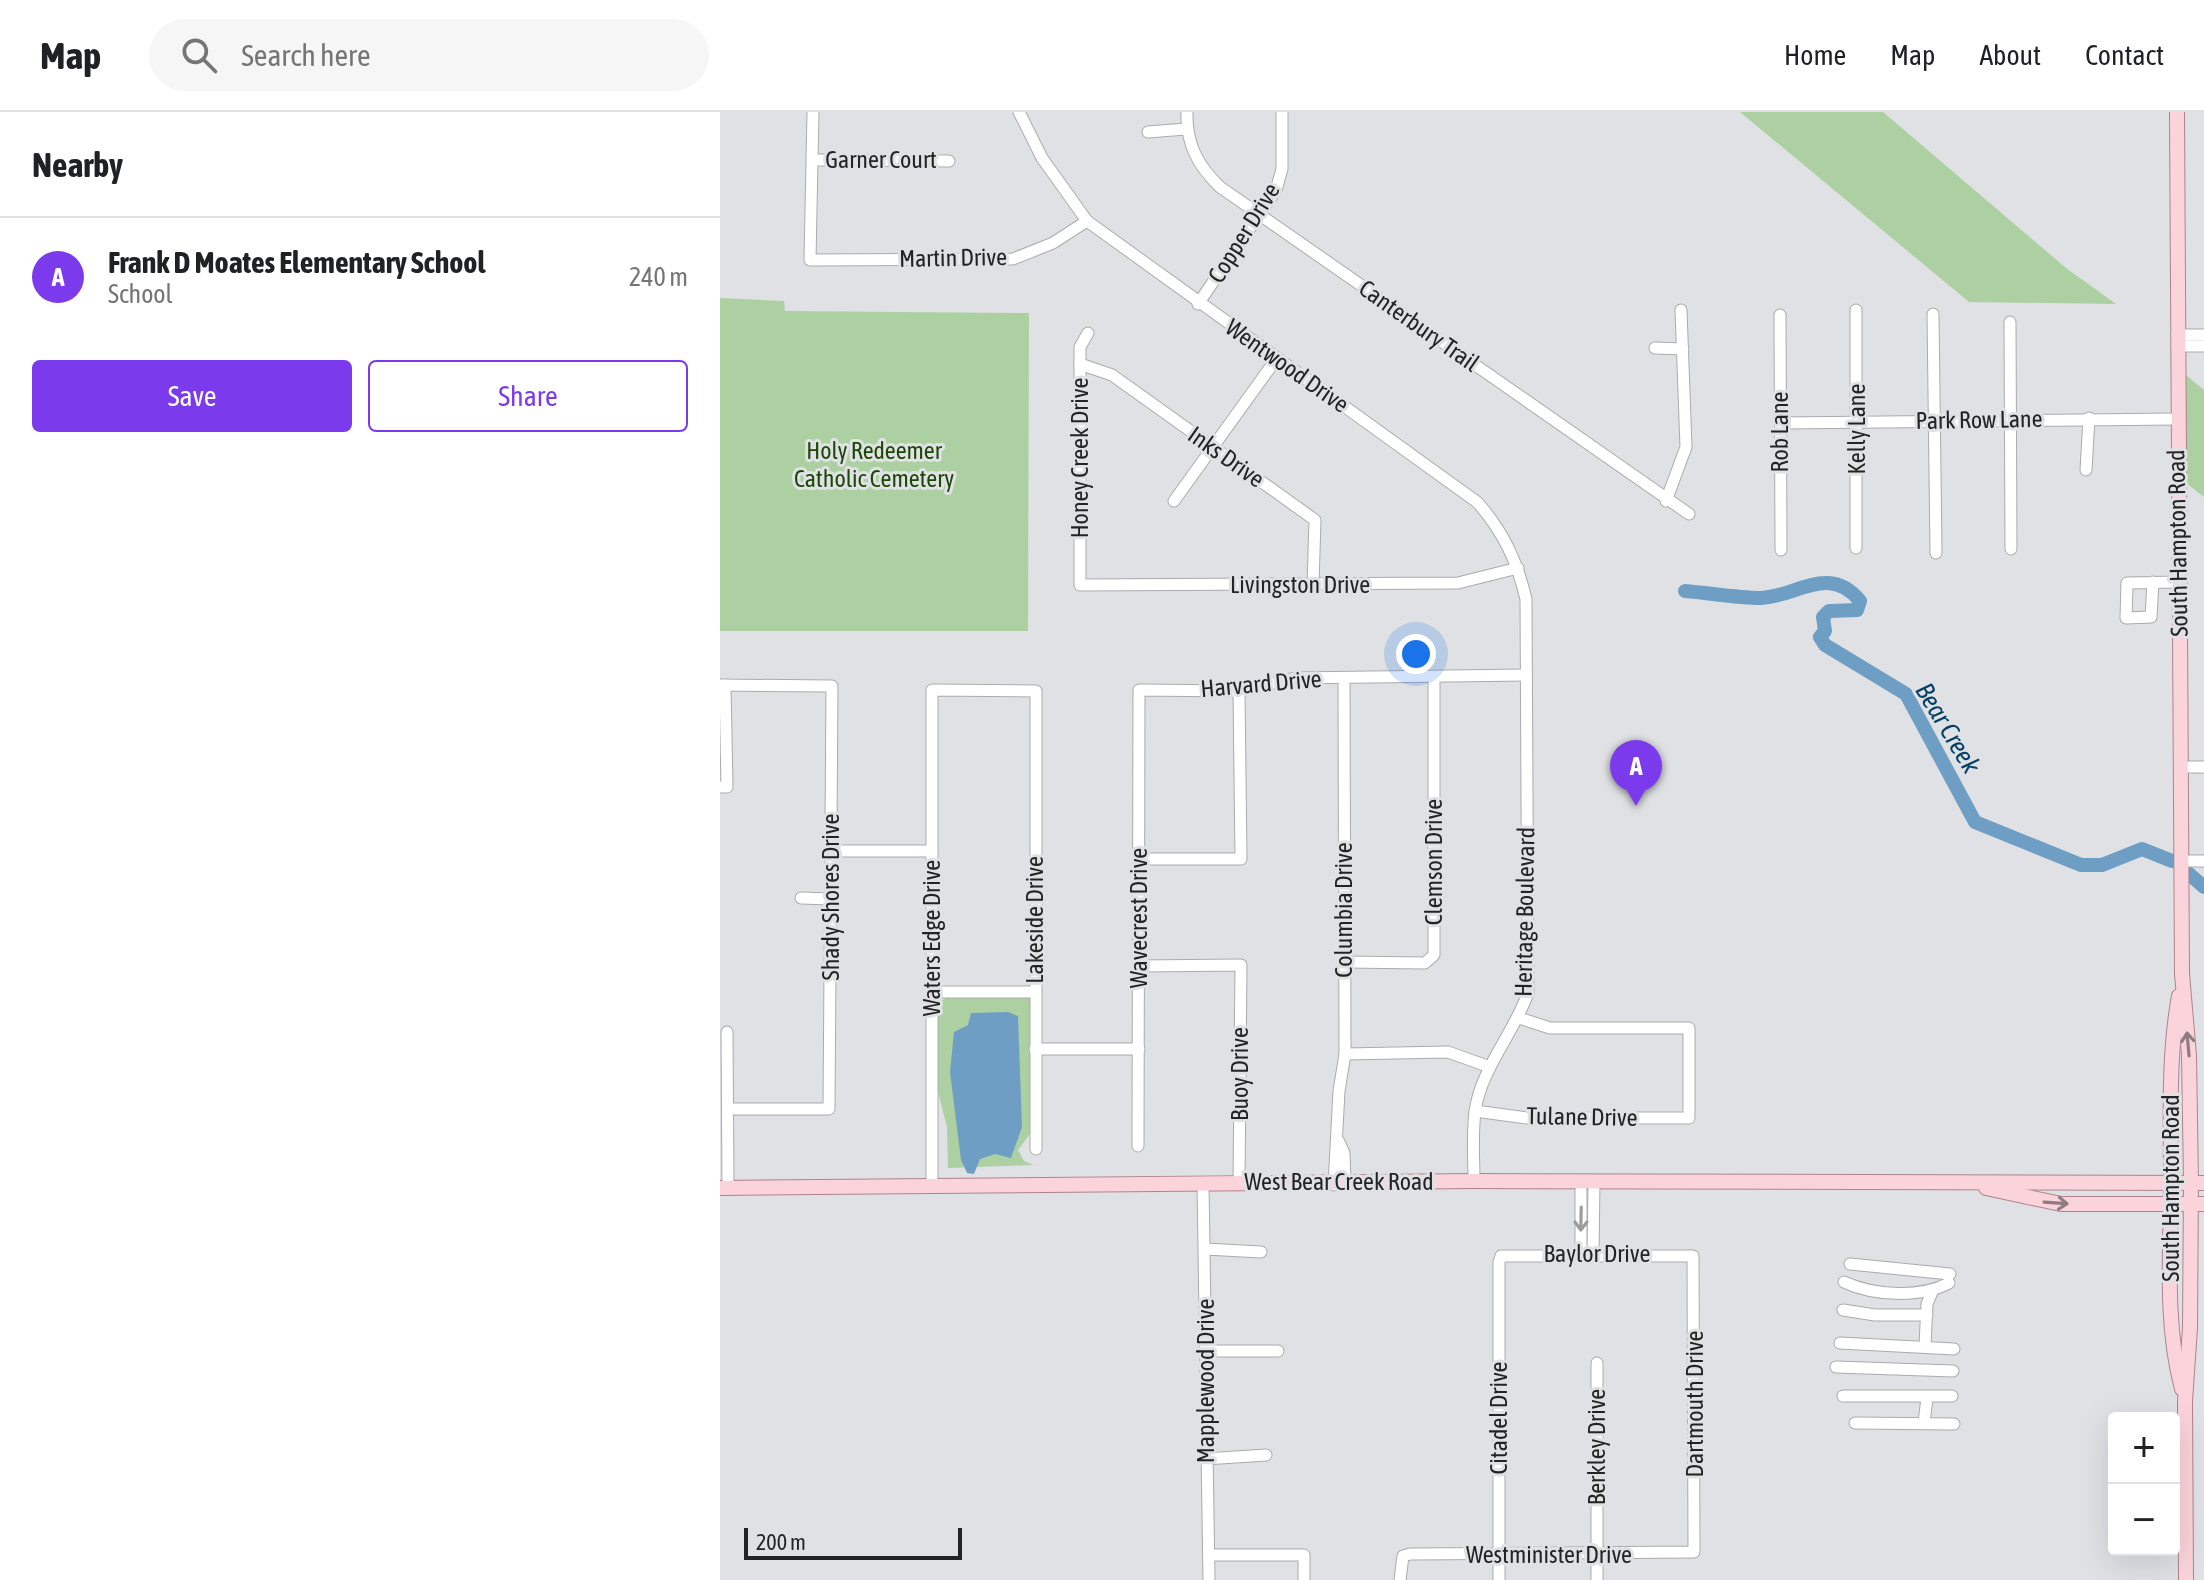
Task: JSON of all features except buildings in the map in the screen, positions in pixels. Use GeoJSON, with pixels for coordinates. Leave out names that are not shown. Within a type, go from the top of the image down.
{"type":"FeatureCollection","features":[{"type":"Feature","properties":{"kind":"main road","name":"South Hampton Road"},"geometry":{"type":"LineString","coordinates":[[2177,112],[2176,419],[2182,974],[2198,1183],[2185,1401],[2186,1580]]}},
{"type":"Feature","properties":{"kind":"main road","name":"South Hampton Road"},"geometry":{"type":"LineString","coordinates":[[2182,974],[2170,1065],[2172,1323],[2175,1364],[2185,1401]]}},
{"type":"Feature","properties":{"kind":"main road","name":"West Bear Creek Road"},"geometry":{"type":"LineString","coordinates":[[724,1188],[1474,1181],[2198,1183]]}},
{"type":"Feature","properties":{"kind":"main road","name":"West Bear Creek Road"},"geometry":{"type":"LineString","coordinates":[[1958,1183],[2061,1204],[2197,1204]]}},
{"type":"Feature","properties":{"kind":"street"},"geometry":{"type":"LineString","coordinates":[[813,112],[813,160]]}},
{"type":"Feature","properties":{"kind":"street","name":"Wentwood Drive"},"geometry":{"type":"LineString","coordinates":[[1019,112],[1042,158],[1087,221],[1198,304],[1477,502],[1495,523],[1518,568],[1526,599],[1526,631]]}},
{"type":"Feature","properties":{"kind":"street","name":"Canterbury Trail"},"geometry":{"type":"LineString","coordinates":[[1187,112],[1186,129],[1203,171],[1666,501],[1689,514]]}},
{"type":"Feature","properties":{"kind":"street","name":"Copper Drive"},"geometry":{"type":"LineString","coordinates":[[1198,304],[1276,190],[1282,169],[1282,112]]}},
{"type":"Feature","properties":{"kind":"street"},"geometry":{"type":"LineString","coordinates":[[1148,132],[1186,129]]}},
{"type":"Feature","properties":{"kind":"street","name":"Garner Court"},"geometry":{"type":"LineString","coordinates":[[813,160],[949,161]]}},
{"type":"Feature","properties":{"kind":"street","name":"Martin Drive"},"geometry":{"type":"LineString","coordinates":[[813,160],[810,260],[1013,259],[1053,243],[1087,221]]}},
{"type":"Feature","properties":{"kind":"street"},"geometry":{"type":"LineString","coordinates":[[1666,501],[1686,447],[1681,310]]}},
{"type":"Feature","properties":{"kind":"street","name":"Kelly Lane"},"geometry":{"type":"LineString","coordinates":[[1856,310],[1856,548]]}},
{"type":"Feature","properties":{"kind":"street"},"geometry":{"type":"LineString","coordinates":[[1933,314],[1936,553]]}},
{"type":"Feature","properties":{"kind":"street","name":"Rob Lane"},"geometry":{"type":"LineString","coordinates":[[1780,315],[1781,550]]}},
{"type":"Feature","properties":{"kind":"street"},"geometry":{"type":"LineString","coordinates":[[2010,322],[2011,549]]}},
{"type":"Feature","properties":{"kind":"street","name":"Honey Creek Drive"},"geometry":{"type":"LineString","coordinates":[[1080,585],[1080,347],[1088,333]]}},
{"type":"Feature","properties":{"kind":"street"},"geometry":{"type":"LineString","coordinates":[[2177,341],[2204,335]]}},
{"type":"Feature","properties":{"kind":"street"},"geometry":{"type":"LineString","coordinates":[[2177,341],[2204,346]]}},
{"type":"Feature","properties":{"kind":"street"},"geometry":{"type":"LineString","coordinates":[[1655,348],[1683,349]]}},
{"type":"Feature","properties":{"kind":"street"},"geometry":{"type":"LineString","coordinates":[[1174,501],[1277,358]]}},
{"type":"Feature","properties":{"kind":"street","name":"Inks Drive"},"geometry":{"type":"LineString","coordinates":[[1080,364],[1112,375],[1315,520],[1313,585]]}},
{"type":"Feature","properties":{"kind":"street"},"geometry":{"type":"LineString","coordinates":[[2086,470],[2089,418]]}},
{"type":"Feature","properties":{"kind":"street","name":"Park Row Lane"},"geometry":{"type":"LineString","coordinates":[[1781,423],[2176,419]]}},
{"type":"Feature","properties":{"kind":"street","name":"Livingston Drive"},"geometry":{"type":"LineString","coordinates":[[1080,585],[1458,583],[1518,568]]}},
{"type":"Feature","properties":{"kind":"street"},"geometry":{"type":"LineString","coordinates":[[2153,582],[2178,582]]}},
{"type":"Feature","properties":{"kind":"street","name":"Heritage Boulevard"},"geometry":{"type":"LineString","coordinates":[[1474,1181],[1475,1111],[1490,1067],[1519,1018],[1528,993],[1526,631]]}},
{"type":"Feature","properties":{"kind":"street","name":"Harvard Drive"},"geometry":{"type":"LineString","coordinates":[[1139,690],[1239,691],[1295,678],[1526,675]]}},
{"type":"Feature","properties":{"kind":"street","name":"Clemson Drive"},"geometry":{"type":"LineString","coordinates":[[1344,962],[1425,963],[1434,955],[1434,677]]}},
{"type":"Feature","properties":{"kind":"street","name":"Columbia Drive"},"geometry":{"type":"LineString","coordinates":[[1339,1184],[1344,1153],[1339,1142],[1339,1091],[1345,1054],[1344,678]]}},
{"type":"Feature","properties":{"kind":"street"},"geometry":{"type":"LineString","coordinates":[[722,685],[724,787]]}},
{"type":"Feature","properties":{"kind":"street","name":"Shady Shores Drive"},"geometry":{"type":"LineString","coordinates":[[722,685],[832,686],[829,1109],[728,1109]]}},
{"type":"Feature","properties":{"kind":"street","name":"Lakeside Drive"},"geometry":{"type":"LineString","coordinates":[[932,690],[1036,691],[1036,1149]]}},
{"type":"Feature","properties":{"kind":"street","name":"Waters Edge Drive"},"geometry":{"type":"LineString","coordinates":[[932,690],[932,1187]]}},
{"type":"Feature","properties":{"kind":"street","name":"Wavecrest Drive"},"geometry":{"type":"LineString","coordinates":[[1138,1146],[1139,690]]}},
{"type":"Feature","properties":{"kind":"street"},"geometry":{"type":"LineString","coordinates":[[1139,859],[1241,859],[1239,691]]}},
{"type":"Feature","properties":{"kind":"street"},"geometry":{"type":"LineString","coordinates":[[2181,767],[2204,767]]}},
{"type":"Feature","properties":{"kind":"street"},"geometry":{"type":"LineString","coordinates":[[831,851],[932,851]]}},
{"type":"Feature","properties":{"kind":"street"},"geometry":{"type":"LineString","coordinates":[[2182,861],[2204,861]]}},
{"type":"Feature","properties":{"kind":"street"},"geometry":{"type":"LineString","coordinates":[[801,898],[831,899]]}},
{"type":"Feature","properties":{"kind":"street","name":"Buoy Drive"},"geometry":{"type":"LineString","coordinates":[[1139,966],[1241,965],[1239,1183]]}},
{"type":"Feature","properties":{"kind":"street"},"geometry":{"type":"LineString","coordinates":[[932,992],[1035,992]]}},
{"type":"Feature","properties":{"kind":"street","name":"Tulane Drive"},"geometry":{"type":"LineString","coordinates":[[1475,1111],[1527,1118],[1689,1118],[1689,1028],[1550,1028],[1519,1018]]}},
{"type":"Feature","properties":{"kind":"street"},"geometry":{"type":"LineString","coordinates":[[724,1188],[728,1109],[727,1032]]}},
{"type":"Feature","properties":{"kind":"street"},"geometry":{"type":"LineString","coordinates":[[1035,1049],[1139,1049]]}},
{"type":"Feature","properties":{"kind":"street"},"geometry":{"type":"LineString","coordinates":[[1345,1054],[1448,1052],[1490,1067]]}},
{"type":"Feature","properties":{"kind":"street","name":"Mapplewood Drive"},"geometry":{"type":"LineString","coordinates":[[1203,1183],[1209,1580]]}},
{"type":"Feature","properties":{"kind":"street"},"geometry":{"type":"LineString","coordinates":[[1587,1256],[1588,1183]]}},
{"type":"Feature","properties":{"kind":"street"},"geometry":{"type":"LineString","coordinates":[[1205,1249],[1261,1252]]}},
{"type":"Feature","properties":{"kind":"street","name":"Baylor Drive"},"geometry":{"type":"LineString","coordinates":[[1501,1256],[1693,1256]]}},
{"type":"Feature","properties":{"kind":"street","name":"Citadel Drive"},"geometry":{"type":"LineString","coordinates":[[1499,1580],[1501,1256]]}},
{"type":"Feature","properties":{"kind":"street","name":"Dartmouth Drive"},"geometry":{"type":"LineString","coordinates":[[1693,1256],[1694,1552]]}},
{"type":"Feature","properties":{"kind":"street"},"geometry":{"type":"LineString","coordinates":[[1850,1264],[1949,1278],[1932,1292],[1925,1345]]}},
{"type":"Feature","properties":{"kind":"street"},"geometry":{"type":"LineString","coordinates":[[1844,1282],[1883,1291],[1932,1292]]}},
{"type":"Feature","properties":{"kind":"street"},"geometry":{"type":"LineString","coordinates":[[1843,1310],[1875,1315],[1927,1315]]}},
{"type":"Feature","properties":{"kind":"street"},"geometry":{"type":"LineString","coordinates":[[1840,1343],[1925,1345],[1954,1349]]}},
{"type":"Feature","properties":{"kind":"street"},"geometry":{"type":"LineString","coordinates":[[1207,1351],[1278,1351]]}},
{"type":"Feature","properties":{"kind":"street","name":"Berkley Drive"},"geometry":{"type":"LineString","coordinates":[[1597,1363],[1597,1580]]}},
{"type":"Feature","properties":{"kind":"street"},"geometry":{"type":"LineString","coordinates":[[1836,1367],[1953,1371]]}},
{"type":"Feature","properties":{"kind":"street"},"geometry":{"type":"LineString","coordinates":[[1843,1396],[1952,1396]]}},
{"type":"Feature","properties":{"kind":"street"},"geometry":{"type":"LineString","coordinates":[[1924,1423],[1927,1398]]}},
{"type":"Feature","properties":{"kind":"street"},"geometry":{"type":"LineString","coordinates":[[1855,1423],[1954,1424]]}},
{"type":"Feature","properties":{"kind":"street"},"geometry":{"type":"LineString","coordinates":[[1205,1459],[1266,1455]]}},
{"type":"Feature","properties":{"kind":"street","name":"Westminister Drive"},"geometry":{"type":"LineString","coordinates":[[1400,1580],[1403,1556],[1694,1552]]}},
{"type":"Feature","properties":{"kind":"street"},"geometry":{"type":"LineString","coordinates":[[1209,1555],[1304,1555],[1304,1580]]}},
{"type":"Feature","properties":{"kind":"green space"},"geometry":{"type":"Polygon","coordinates":[[[1740,112],[1883,112],[2066,268],[2116,304],[1969,302],[1740,112]]]}},
{"type":"Feature","properties":{"kind":"green space","name":"Holy Redeemer Catholic Cemetery"},"geometry":{"type":"Polygon","coordinates":[[[720,298],[784,301],[785,311],[1029,313],[1028,631],[720,631],[720,298]]]}},
{"type":"Feature","properties":{"kind":"green space"},"geometry":{"type":"Polygon","coordinates":[[[2181,371],[2204,390],[2204,497],[2181,479],[2181,371]]]}},
{"type":"Feature","properties":{"kind":"green space"},"geometry":{"type":"Polygon","coordinates":[[[946,998],[1030,998],[1030,1134],[1018,1150],[1024,1161],[1034,1165],[948,1168],[947,1127],[937,1088],[937,1003],[946,998]]]}},
{"type":"Feature","properties":{"kind":"water"},"geometry":{"type":"Polygon","coordinates":[[[1008,1012],[1018,1016],[1022,1127],[1011,1158],[995,1154],[980,1159],[974,1174],[967,1173],[961,1160],[950,1072],[954,1032],[968,1025],[971,1013],[1008,1012]]]}},
{"type":"Feature","properties":{"kind":"waterway","name":"Bear Creek"},"geometry":{"type":"LineString","coordinates":[[1685,591],[1761,598],[1824,583],[1848,590],[1860,601],[1857,610],[1829,611],[1823,617],[1825,631],[1820,637],[1825,645],[1906,694],[1975,822],[2081,865],[2102,865],[2142,849],[2172,861]]}},
{"type":"Feature","properties":{"kind":"waterway","name":"Bear Creek"},"geometry":{"type":"LineString","coordinates":[[2188,873],[2204,887]]}},
{"type":"Feature","properties":{"kind":"place","name":"Frank D Moates Elementary School"},"geometry":{"type":"Point","coordinates":[1636,806]}}]}
